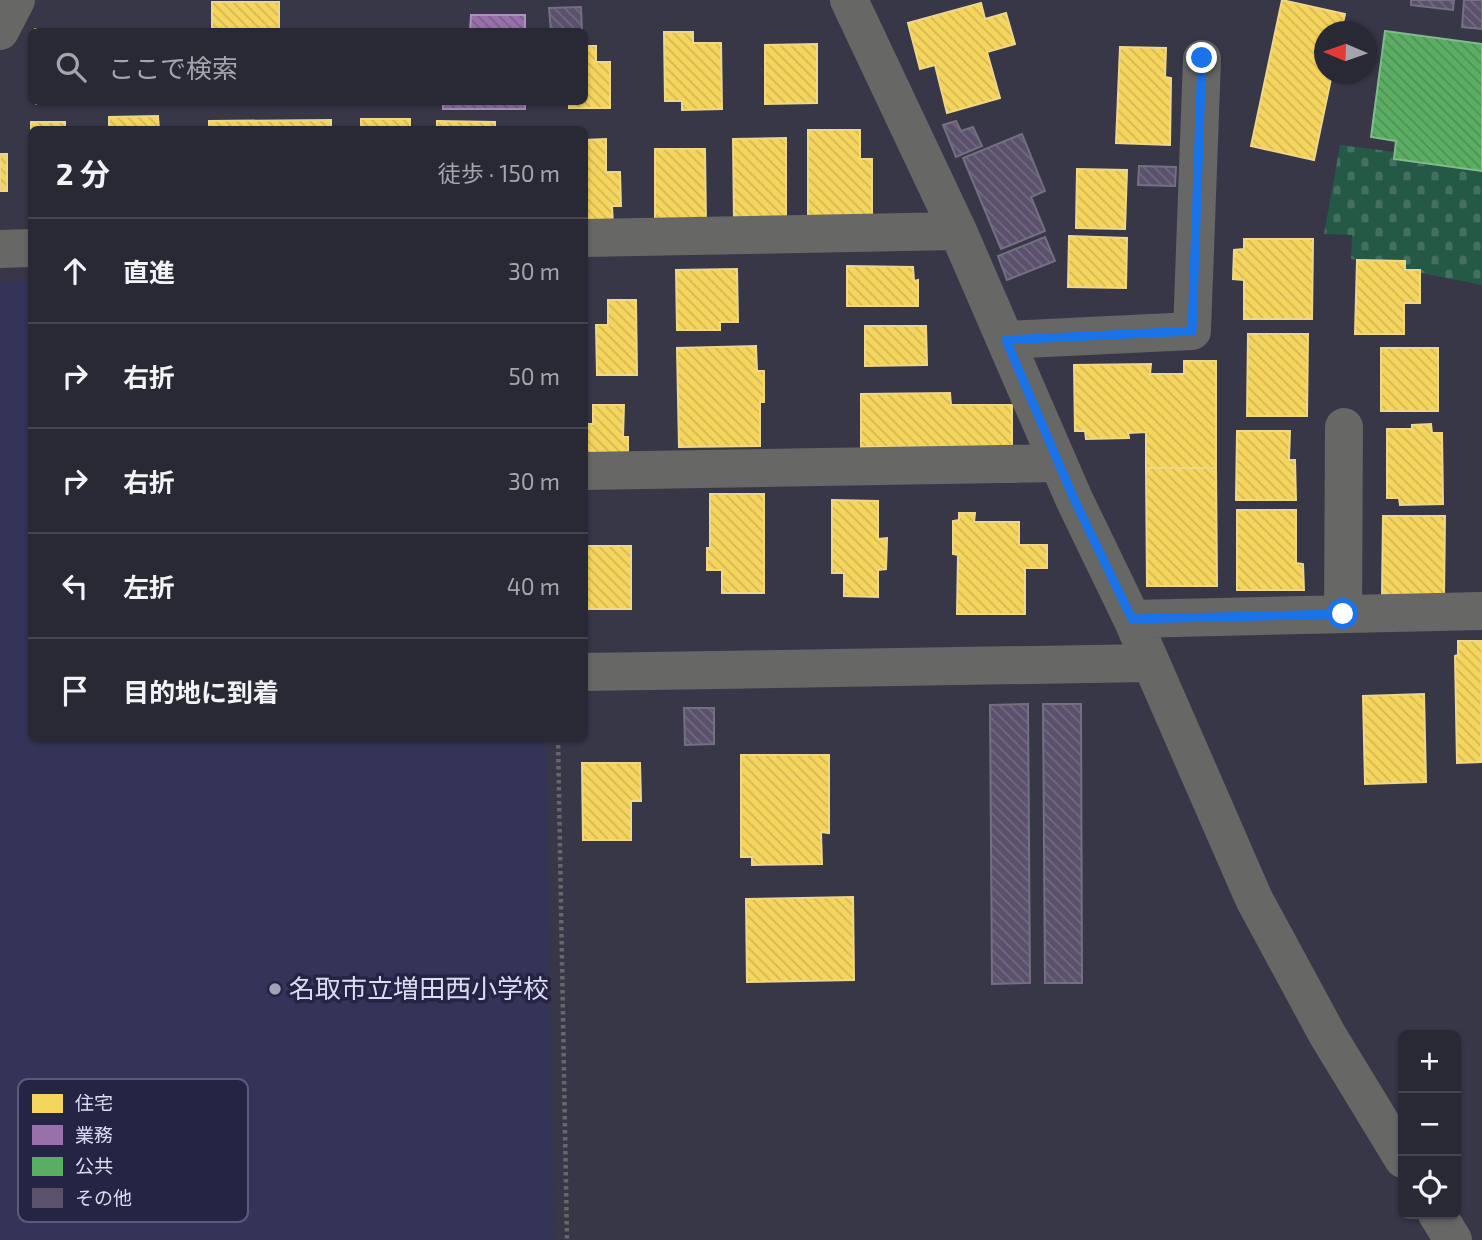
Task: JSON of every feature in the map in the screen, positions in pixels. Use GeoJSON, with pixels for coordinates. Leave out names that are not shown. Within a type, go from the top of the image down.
{"type":"FeatureCollection","features":[{"type":"Feature","properties":{"kind":"street"},"geometry":{"type":"LineString","coordinates":[[0,31],[16,0]]}},
{"type":"Feature","properties":{"kind":"street"},"geometry":{"type":"LineString","coordinates":[[849,0],[958,231],[1058,463],[1152,663],[1254,898],[1327,1034],[1401,1156]]}},
{"type":"Feature","properties":{"kind":"street"},"geometry":{"type":"LineString","coordinates":[[1006,340],[1192,331],[1202,58]]}},
{"type":"Feature","properties":{"kind":"street"},"geometry":{"type":"LineString","coordinates":[[588,238],[958,231]]}},
{"type":"Feature","properties":{"kind":"street"},"geometry":{"type":"LineString","coordinates":[[0,249],[28,248]]}},
{"type":"Feature","properties":{"kind":"street"},"geometry":{"type":"LineString","coordinates":[[1343,614],[1344,427]]}},
{"type":"Feature","properties":{"kind":"street"},"geometry":{"type":"LineString","coordinates":[[588,471],[1058,463]]}},
{"type":"Feature","properties":{"kind":"street"},"geometry":{"type":"LineString","coordinates":[[1132,619],[1482,611]]}},
{"type":"Feature","properties":{"kind":"street"},"geometry":{"type":"LineString","coordinates":[[588,672],[1152,663]]}},
{"type":"Feature","properties":{"kind":"street"},"geometry":{"type":"LineString","coordinates":[[1440,1219],[1453,1240]]}},
{"type":"Feature","properties":{"kind":"path"},"geometry":{"type":"LineString","coordinates":[[558,742],[567,1240]]}},
{"type":"Feature","properties":{"kind":"shaded area","name":"名取市立増田西小学校"},"geometry":{"type":"Polygon","coordinates":[[[28,280],[28,742],[546,742],[554,1240],[0,1240],[0,281],[28,280]]]}},
{"type":"Feature","properties":{"kind":"green space"},"geometry":{"type":"Polygon","coordinates":[[[1340,145],[1482,163],[1482,285],[1351,259],[1352,235],[1324,234],[1340,145]]]}},
{"type":"Feature","properties":{"kind":"building: 住宅"},"geometry":{"type":"Polygon","coordinates":[[[1282,0],[1345,14],[1343,21],[1314,21],[1314,84],[1330,84],[1314,160],[1251,146],[1282,0]]]}},
{"type":"Feature","properties":{"kind":"building: 住宅"},"geometry":{"type":"Polygon","coordinates":[[[212,2],[279,2],[279,28],[212,28],[212,2]]]}},
{"type":"Feature","properties":{"kind":"building: 住宅"},"geometry":{"type":"Polygon","coordinates":[[[981,3],[985,19],[1006,13],[1015,44],[987,52],[1000,98],[947,113],[935,65],[920,69],[908,23],[981,3]]]}},
{"type":"Feature","properties":{"kind":"building: 住宅"},"geometry":{"type":"Polygon","coordinates":[[[664,32],[693,32],[693,43],[721,43],[722,109],[682,110],[682,101],[665,101],[664,32]]]}},
{"type":"Feature","properties":{"kind":"building: 住宅"},"geometry":{"type":"Polygon","coordinates":[[[817,44],[817,103],[765,104],[765,45],[817,44]]]}},
{"type":"Feature","properties":{"kind":"building: 住宅"},"geometry":{"type":"Polygon","coordinates":[[[588,46],[596,46],[596,62],[610,62],[610,108],[569,108],[569,105],[588,105],[588,46]]]}},
{"type":"Feature","properties":{"kind":"building: 住宅"},"geometry":{"type":"Polygon","coordinates":[[[1120,47],[1166,48],[1165,77],[1171,78],[1170,145],[1116,143],[1120,47]]]}},
{"type":"Feature","properties":{"kind":"building: 住宅"},"geometry":{"type":"Polygon","coordinates":[[[158,116],[159,126],[109,126],[109,117],[158,116]]]}},
{"type":"Feature","properties":{"kind":"building: 住宅"},"geometry":{"type":"Polygon","coordinates":[[[361,119],[410,119],[410,126],[361,126],[361,119]]]}},
{"type":"Feature","properties":{"kind":"building: 住宅"},"geometry":{"type":"Polygon","coordinates":[[[331,120],[331,126],[209,126],[209,121],[331,120]]]}},
{"type":"Feature","properties":{"kind":"building: 住宅"},"geometry":{"type":"Polygon","coordinates":[[[437,121],[495,122],[495,126],[437,126],[437,121]]]}},
{"type":"Feature","properties":{"kind":"building: 住宅"},"geometry":{"type":"Polygon","coordinates":[[[31,122],[65,122],[65,126],[31,126],[31,122]]]}},
{"type":"Feature","properties":{"kind":"building: 住宅"},"geometry":{"type":"Polygon","coordinates":[[[808,130],[860,130],[860,159],[872,159],[872,223],[808,224],[808,130]]]}},
{"type":"Feature","properties":{"kind":"building: 住宅"},"geometry":{"type":"Polygon","coordinates":[[[786,138],[786,223],[734,223],[733,139],[786,138]]]}},
{"type":"Feature","properties":{"kind":"building: 住宅"},"geometry":{"type":"Polygon","coordinates":[[[606,139],[606,172],[620,172],[621,206],[612,206],[613,224],[588,225],[588,140],[606,139]]]}},
{"type":"Feature","properties":{"kind":"building: 住宅"},"geometry":{"type":"Polygon","coordinates":[[[655,149],[705,149],[706,225],[655,226],[655,149]]]}},
{"type":"Feature","properties":{"kind":"building: 住宅"},"geometry":{"type":"Polygon","coordinates":[[[0,154],[7,154],[7,191],[0,191],[0,154]]]}},
{"type":"Feature","properties":{"kind":"building: 住宅"},"geometry":{"type":"Polygon","coordinates":[[[1077,169],[1127,170],[1125,229],[1076,228],[1077,169]]]}},
{"type":"Feature","properties":{"kind":"building: 住宅"},"geometry":{"type":"Polygon","coordinates":[[[1069,236],[1127,238],[1126,288],[1068,287],[1069,236]]]}},
{"type":"Feature","properties":{"kind":"building: 住宅"},"geometry":{"type":"Polygon","coordinates":[[[1244,239],[1313,239],[1312,319],[1244,319],[1244,280],[1233,279],[1234,250],[1244,249],[1244,239]]]}},
{"type":"Feature","properties":{"kind":"building: 住宅"},"geometry":{"type":"Polygon","coordinates":[[[1357,260],[1405,261],[1405,270],[1420,270],[1420,303],[1404,303],[1404,334],[1355,334],[1357,260]]]}},
{"type":"Feature","properties":{"kind":"building: 住宅"},"geometry":{"type":"Polygon","coordinates":[[[847,266],[913,267],[914,281],[918,280],[918,306],[847,306],[847,266]]]}},
{"type":"Feature","properties":{"kind":"building: 住宅"},"geometry":{"type":"Polygon","coordinates":[[[737,269],[738,322],[720,322],[720,330],[677,330],[676,270],[737,269]]]}},
{"type":"Feature","properties":{"kind":"building: 住宅"},"geometry":{"type":"Polygon","coordinates":[[[608,300],[636,300],[637,375],[597,375],[596,325],[608,325],[608,300]]]}},
{"type":"Feature","properties":{"kind":"building: 住宅"},"geometry":{"type":"Polygon","coordinates":[[[865,326],[926,326],[927,365],[865,366],[865,326]]]}},
{"type":"Feature","properties":{"kind":"building: 住宅"},"geometry":{"type":"Polygon","coordinates":[[[1248,334],[1308,334],[1307,416],[1247,416],[1248,334]]]}},
{"type":"Feature","properties":{"kind":"building: 住宅"},"geometry":{"type":"Polygon","coordinates":[[[756,346],[757,371],[764,371],[764,402],[760,402],[760,446],[679,447],[677,348],[756,346]]]}},
{"type":"Feature","properties":{"kind":"building: 住宅"},"geometry":{"type":"Polygon","coordinates":[[[1381,348],[1438,348],[1438,411],[1381,411],[1381,348]]]}},
{"type":"Feature","properties":{"kind":"building: 住宅"},"geometry":{"type":"Polygon","coordinates":[[[1184,361],[1216,361],[1216,468],[1146,468],[1146,432],[1128,433],[1129,438],[1086,439],[1085,431],[1075,431],[1074,365],[1151,364],[1150,374],[1184,374],[1184,361]]]}},
{"type":"Feature","properties":{"kind":"building: 住宅"},"geometry":{"type":"Polygon","coordinates":[[[950,393],[951,405],[1012,405],[1012,446],[861,447],[861,394],[950,393]]]}},
{"type":"Feature","properties":{"kind":"building: 住宅"},"geometry":{"type":"Polygon","coordinates":[[[593,405],[624,405],[623,437],[628,437],[628,459],[588,460],[588,424],[593,424],[593,405]]]}},
{"type":"Feature","properties":{"kind":"building: 住宅"},"geometry":{"type":"Polygon","coordinates":[[[1431,424],[1432,433],[1442,433],[1443,504],[1400,505],[1399,498],[1387,498],[1387,429],[1412,429],[1412,425],[1431,424]]]}},
{"type":"Feature","properties":{"kind":"building: 住宅"},"geometry":{"type":"Polygon","coordinates":[[[1237,431],[1290,431],[1289,460],[1295,460],[1296,500],[1236,500],[1237,431]]]}},
{"type":"Feature","properties":{"kind":"building: 住宅"},"geometry":{"type":"Polygon","coordinates":[[[1146,468],[1216,468],[1217,586],[1147,586],[1146,468]]]}},
{"type":"Feature","properties":{"kind":"building: 住宅"},"geometry":{"type":"Polygon","coordinates":[[[710,494],[764,494],[764,593],[722,593],[722,570],[707,570],[707,548],[710,548],[710,494]]]}},
{"type":"Feature","properties":{"kind":"building: 住宅"},"geometry":{"type":"Polygon","coordinates":[[[832,500],[878,501],[878,539],[887,538],[886,569],[878,570],[878,597],[844,596],[844,573],[832,573],[832,500]]]}},
{"type":"Feature","properties":{"kind":"building: 住宅"},"geometry":{"type":"Polygon","coordinates":[[[1237,510],[1296,510],[1296,563],[1303,564],[1304,590],[1237,590],[1237,510]]]}},
{"type":"Feature","properties":{"kind":"building: 住宅"},"geometry":{"type":"Polygon","coordinates":[[[959,513],[975,513],[974,522],[1019,522],[1019,545],[1047,545],[1047,568],[1025,568],[1025,614],[957,614],[958,555],[953,554],[953,521],[959,520],[959,513]]]}},
{"type":"Feature","properties":{"kind":"building: 住宅"},"geometry":{"type":"Polygon","coordinates":[[[1383,516],[1445,516],[1444,596],[1382,596],[1383,516]]]}},
{"type":"Feature","properties":{"kind":"building: 住宅"},"geometry":{"type":"Polygon","coordinates":[[[588,546],[631,546],[631,609],[588,609],[588,546]]]}},
{"type":"Feature","properties":{"kind":"building: 住宅"},"geometry":{"type":"Polygon","coordinates":[[[1458,641],[1482,641],[1481,762],[1457,763],[1455,656],[1458,655],[1458,641]]]}},
{"type":"Feature","properties":{"kind":"building: 住宅"},"geometry":{"type":"Polygon","coordinates":[[[1424,694],[1426,782],[1365,784],[1363,696],[1424,694]]]}},
{"type":"Feature","properties":{"kind":"building: 住宅"},"geometry":{"type":"Polygon","coordinates":[[[741,755],[829,755],[829,833],[821,832],[822,864],[752,865],[752,857],[741,857],[741,755]]]}},
{"type":"Feature","properties":{"kind":"building: 住宅"},"geometry":{"type":"Polygon","coordinates":[[[582,763],[640,763],[641,801],[631,801],[631,840],[583,840],[582,763]]]}},
{"type":"Feature","properties":{"kind":"building: 住宅"},"geometry":{"type":"Polygon","coordinates":[[[853,897],[854,980],[747,982],[746,899],[853,897]]]}},
{"type":"Feature","properties":{"kind":"building: 業務"},"geometry":{"type":"Polygon","coordinates":[[[471,15],[525,15],[525,28],[470,28],[471,15]]]}},
{"type":"Feature","properties":{"kind":"building: 業務"},"geometry":{"type":"Polygon","coordinates":[[[443,105],[525,105],[525,109],[443,109],[443,105]]]}},
{"type":"Feature","properties":{"kind":"building: 公共"},"geometry":{"type":"Polygon","coordinates":[[[1385,31],[1482,44],[1482,171],[1394,159],[1396,141],[1371,137],[1385,31]]]}},
{"type":"Feature","properties":{"kind":"building: その他"},"geometry":{"type":"Polygon","coordinates":[[[1411,0],[1454,0],[1453,10],[1411,5],[1411,0]]]}},
{"type":"Feature","properties":{"kind":"building: その他"},"geometry":{"type":"Polygon","coordinates":[[[1464,0],[1482,0],[1482,29],[1462,27],[1464,0]]]}},
{"type":"Feature","properties":{"kind":"building: その他"},"geometry":{"type":"Polygon","coordinates":[[[581,7],[582,28],[551,28],[549,8],[581,7]]]}},
{"type":"Feature","properties":{"kind":"building: その他"},"geometry":{"type":"Polygon","coordinates":[[[956,121],[961,131],[973,127],[982,146],[956,157],[943,125],[956,121]]]}},
{"type":"Feature","properties":{"kind":"building: その他"},"geometry":{"type":"Polygon","coordinates":[[[1022,134],[1045,191],[1031,197],[1045,231],[1001,249],[963,158],[1022,134]]]}},
{"type":"Feature","properties":{"kind":"building: その他"},"geometry":{"type":"Polygon","coordinates":[[[1139,166],[1176,167],[1175,186],[1138,185],[1139,166]]]}},
{"type":"Feature","properties":{"kind":"building: その他"},"geometry":{"type":"Polygon","coordinates":[[[1045,237],[1055,261],[1007,280],[998,256],[1045,237]]]}},
{"type":"Feature","properties":{"kind":"building: その他"},"geometry":{"type":"Polygon","coordinates":[[[1028,704],[1030,983],[992,984],[990,705],[1028,704]]]}},
{"type":"Feature","properties":{"kind":"building: その他"},"geometry":{"type":"Polygon","coordinates":[[[1043,704],[1081,704],[1082,983],[1045,983],[1043,704]]]}},
{"type":"Feature","properties":{"kind":"building: その他"},"geometry":{"type":"Polygon","coordinates":[[[684,708],[714,708],[714,744],[685,745],[684,708]]]}},
{"type":"Feature","properties":{"kind":"place","name":"名取市立増田西小学校"},"geometry":{"type":"Point","coordinates":[275,989]}},
{"type":"Feature","properties":{"kind":"route"},"geometry":{"type":"LineString","coordinates":[[1202,58],[1192,331],[1006,340],[1074,499],[1132,619],[1343,614]]}}]}
